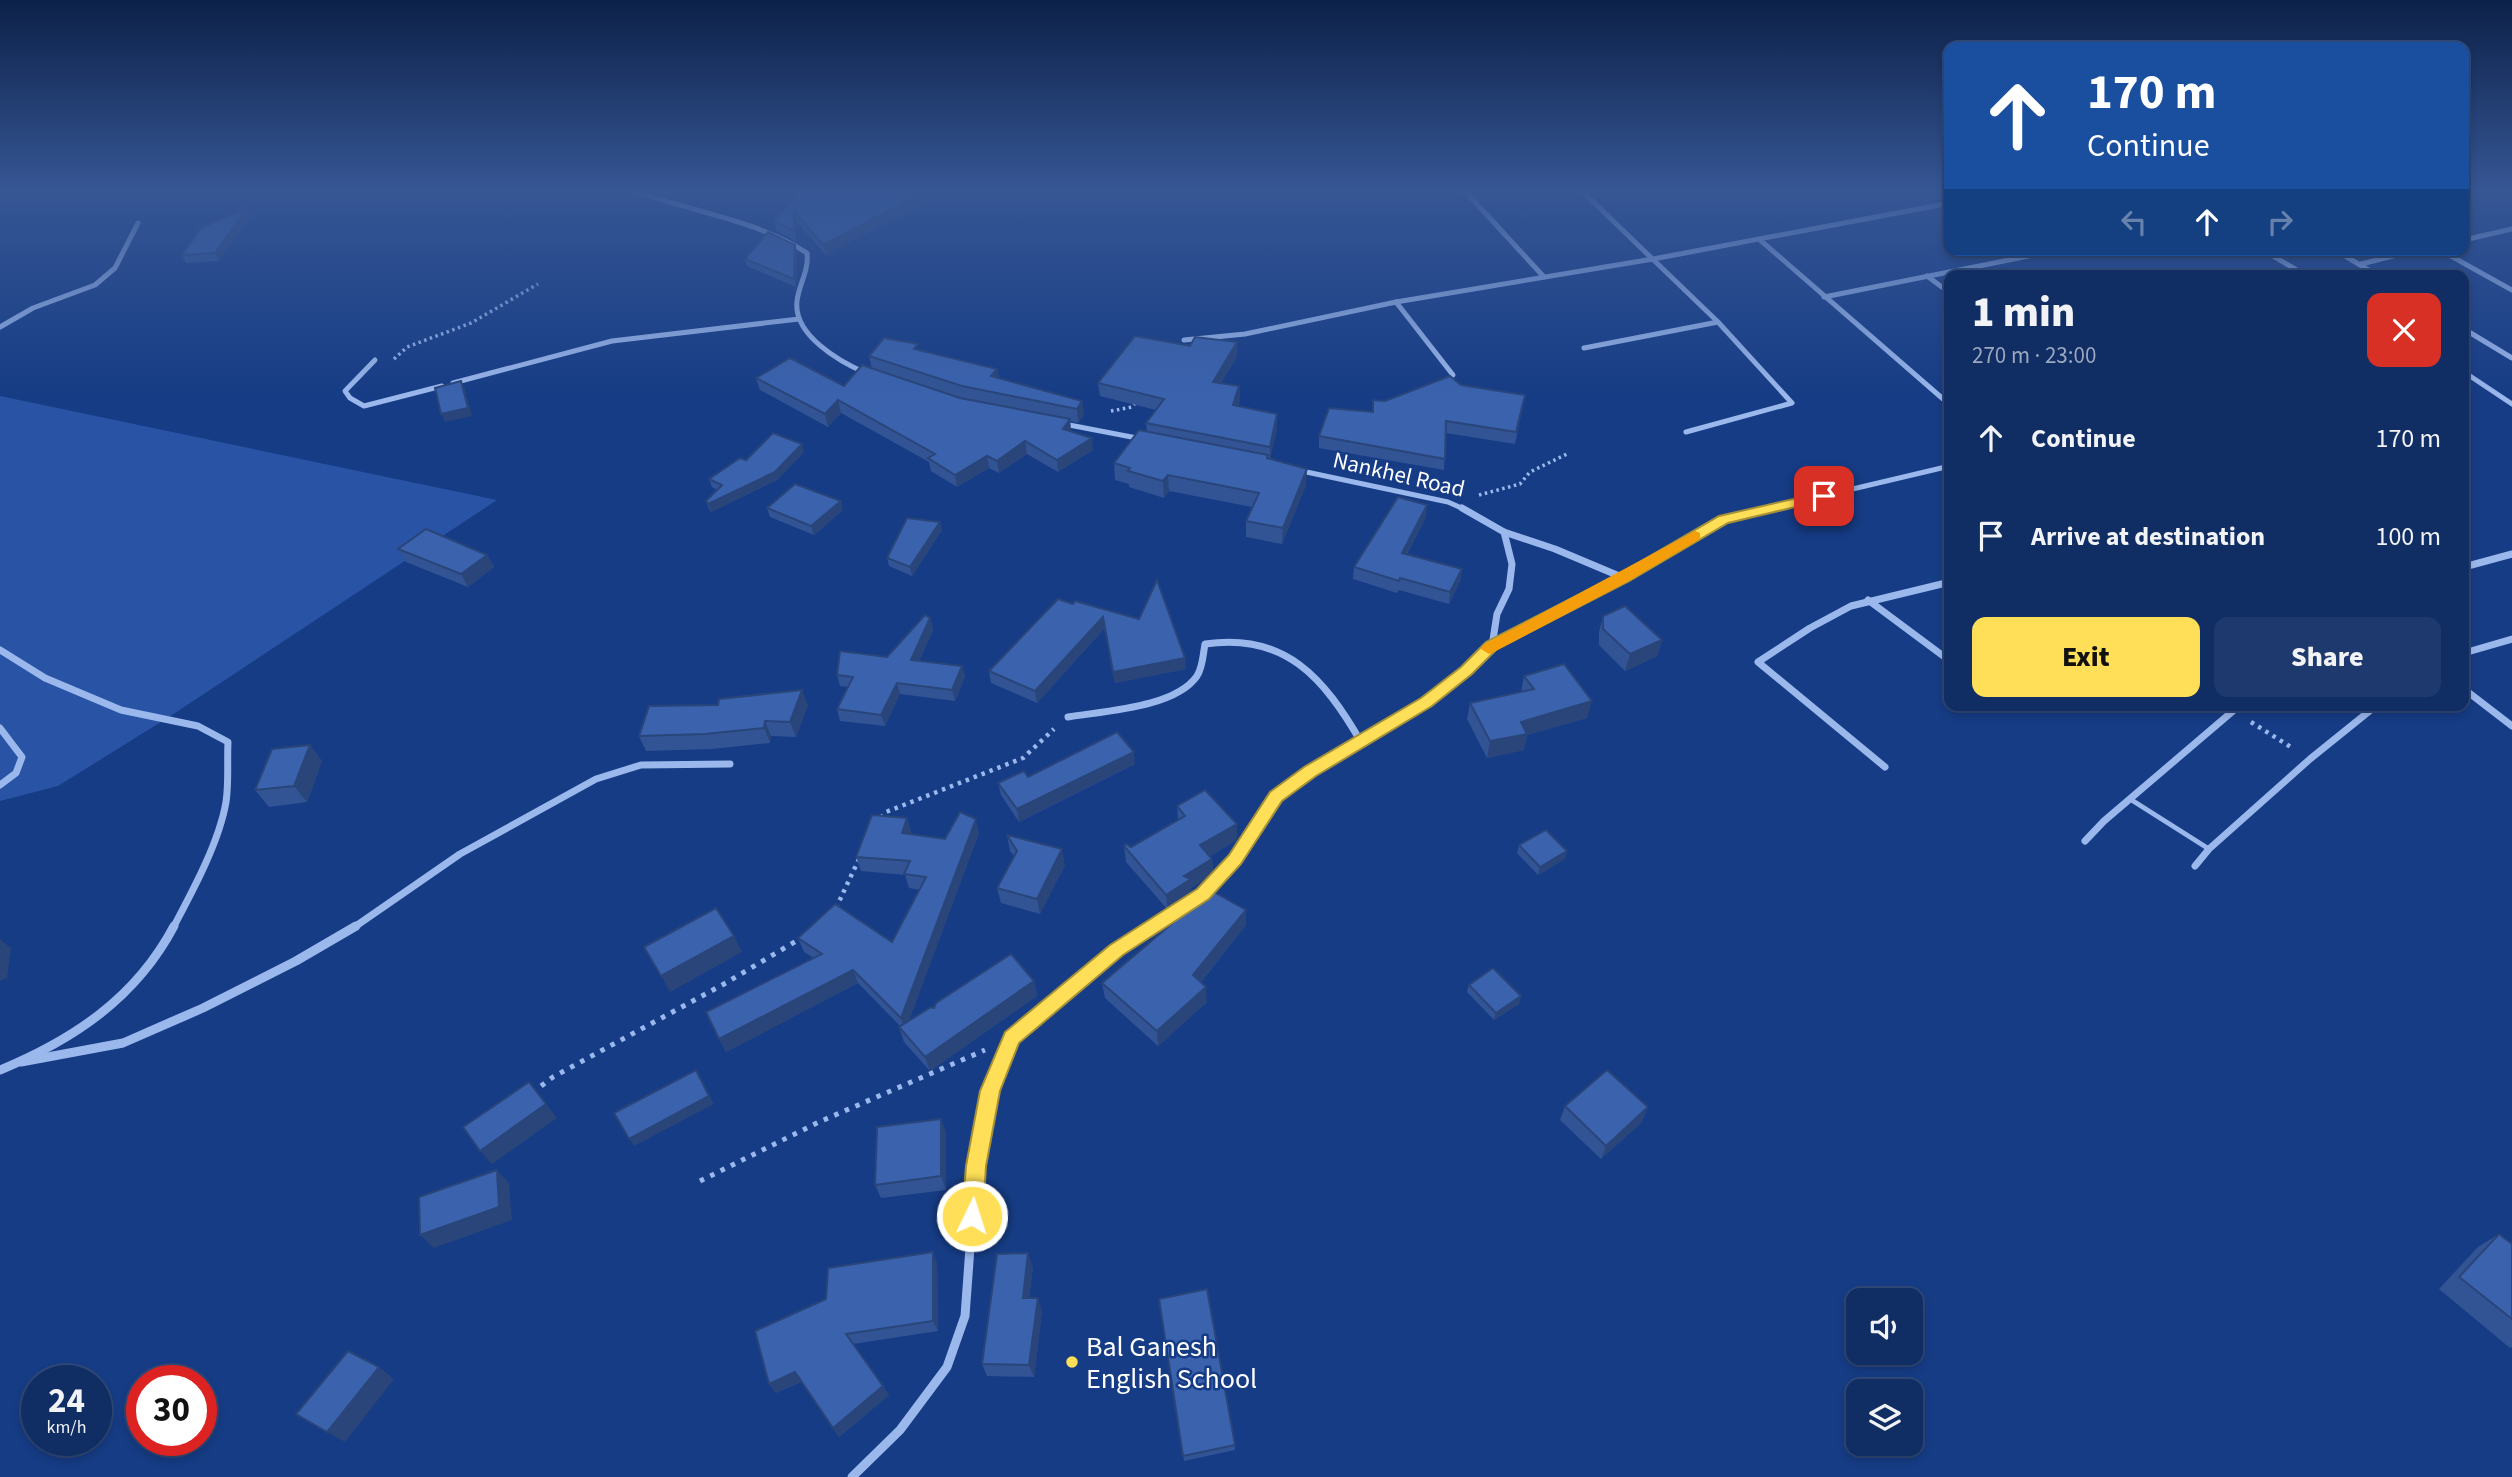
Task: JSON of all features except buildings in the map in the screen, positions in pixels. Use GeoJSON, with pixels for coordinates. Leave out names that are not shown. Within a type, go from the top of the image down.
{"type":"FeatureCollection","features":[{"type":"Feature","properties":{"kind":"street"},"geometry":{"type":"LineString","coordinates":[[0,327],[33,308],[95,285],[115,268],[119,260]]}},
{"type":"Feature","properties":{"kind":"street"},"geometry":{"type":"LineString","coordinates":[[809,260],[810,264],[796,304],[799,319],[821,345],[855,369],[879,377]]}},
{"type":"Feature","properties":{"kind":"street"},"geometry":{"type":"LineString","coordinates":[[1529,260],[1544,276]]}},
{"type":"Feature","properties":{"kind":"street"},"geometry":{"type":"LineString","coordinates":[[1184,340],[1245,334],[1396,302],[1647,260]]}},
{"type":"Feature","properties":{"kind":"street"},"geometry":{"type":"LineString","coordinates":[[1654,260],[1718,322],[1792,403],[1686,432]]}},
{"type":"Feature","properties":{"kind":"street"},"geometry":{"type":"LineString","coordinates":[[1782,260],[1944,400]]}},
{"type":"Feature","properties":{"kind":"street"},"geometry":{"type":"LineString","coordinates":[[1957,270],[2009,260]]}},
{"type":"Feature","properties":{"kind":"street"},"geometry":{"type":"LineString","coordinates":[[2280,260],[2297,270]]}},
{"type":"Feature","properties":{"kind":"street"},"geometry":{"type":"LineString","coordinates":[[2353,260],[2370,270]]}},
{"type":"Feature","properties":{"kind":"street"},"geometry":{"type":"LineString","coordinates":[[2361,264],[2377,260]]}},
{"type":"Feature","properties":{"kind":"street"},"geometry":{"type":"LineString","coordinates":[[2459,260],[2512,290]]}},
{"type":"Feature","properties":{"kind":"street"},"geometry":{"type":"LineString","coordinates":[[1824,297],[1944,273]]}},
{"type":"Feature","properties":{"kind":"street"},"geometry":{"type":"LineString","coordinates":[[1927,276],[1944,289]]}},
{"type":"Feature","properties":{"kind":"street"},"geometry":{"type":"LineString","coordinates":[[1396,302],[1453,375]]}},
{"type":"Feature","properties":{"kind":"street"},"geometry":{"type":"LineString","coordinates":[[375,360],[345,391],[350,398],[365,406],[612,341],[799,319]]}},
{"type":"Feature","properties":{"kind":"street"},"geometry":{"type":"LineString","coordinates":[[1584,348],[1718,322]]}},
{"type":"Feature","properties":{"kind":"street"},"geometry":{"type":"LineString","coordinates":[[2469,332],[2512,358]]}},
{"type":"Feature","properties":{"kind":"street"},"geometry":{"type":"LineString","coordinates":[[2469,375],[2512,404]]}},
{"type":"Feature","properties":{"kind":"street"},"geometry":{"type":"LineString","coordinates":[[1055,423],[1156,441]]}},
{"type":"Feature","properties":{"kind":"street"},"geometry":{"type":"LineString","coordinates":[[852,1477],[900,1430],[947,1367],[965,1315],[976,1166],[990,1091],[1012,1038],[1116,950],[1203,894],[1235,859],[1276,797],[1310,772],[1427,702],[1492,646],[1624,578],[1724,519],[1944,467]]}},
{"type":"Feature","properties":{"kind":"street","name":"Nankhel Road"},"geometry":{"type":"LineString","coordinates":[[1287,468],[1448,502],[1474,513],[1504,532],[1555,549],[1624,578]]}},
{"type":"Feature","properties":{"kind":"street"},"geometry":{"type":"LineString","coordinates":[[1492,646],[1497,614],[1509,589],[1512,564],[1504,532]]}},
{"type":"Feature","properties":{"kind":"street"},"geometry":{"type":"LineString","coordinates":[[2469,566],[2512,554]]}},
{"type":"Feature","properties":{"kind":"street"},"geometry":{"type":"LineString","coordinates":[[1885,766],[1758,662],[1822,620],[1868,600],[1944,583]]}},
{"type":"Feature","properties":{"kind":"street"},"geometry":{"type":"LineString","coordinates":[[1868,600],[1944,657]]}},
{"type":"Feature","properties":{"kind":"street"},"geometry":{"type":"LineString","coordinates":[[1068,717],[1147,703],[1184,691],[1198,675],[1205,644],[1224,639],[1267,644],[1304,667],[1348,716],[1361,742]]}},
{"type":"Feature","properties":{"kind":"street"},"geometry":{"type":"LineString","coordinates":[[2469,652],[2512,639]]}},
{"type":"Feature","properties":{"kind":"street"},"geometry":{"type":"LineString","coordinates":[[0,650],[45,678],[121,710],[198,726],[228,742],[224,811],[194,889],[155,960],[127,994],[78,1033],[0,1070]]}},
{"type":"Feature","properties":{"kind":"street"},"geometry":{"type":"LineString","coordinates":[[2469,693],[2512,726]]}},
{"type":"Feature","properties":{"kind":"street"},"geometry":{"type":"LineString","coordinates":[[2085,841],[2233,711]]}},
{"type":"Feature","properties":{"kind":"street"},"geometry":{"type":"LineString","coordinates":[[2195,866],[2209,849],[2310,759],[2370,711]]}},
{"type":"Feature","properties":{"kind":"street"},"geometry":{"type":"LineString","coordinates":[[0,728],[22,757],[16,773],[0,785]]}},
{"type":"Feature","properties":{"kind":"street"},"geometry":{"type":"LineString","coordinates":[[21,1062],[123,1043],[204,1008],[372,918],[460,854],[596,779],[641,765],[730,764]]}},
{"type":"Feature","properties":{"kind":"lane"},"geometry":{"type":"LineString","coordinates":[[2130,799],[2209,849]]}},
{"type":"Feature","properties":{"kind":"path"},"geometry":{"type":"LineString","coordinates":[[388,363],[407,347],[471,323],[538,284]]}},
{"type":"Feature","properties":{"kind":"path"},"geometry":{"type":"LineString","coordinates":[[1081,428],[1092,415],[1132,407],[1139,397]]}},
{"type":"Feature","properties":{"kind":"path"},"geometry":{"type":"LineString","coordinates":[[1448,502],[1497,492],[1520,484],[1530,472],[1567,454]]}},
{"type":"Feature","properties":{"kind":"path"},"geometry":{"type":"LineString","coordinates":[[2241,711],[2310,759]]}},
{"type":"Feature","properties":{"kind":"path"},"geometry":{"type":"LineString","coordinates":[[878,822],[886,812],[1023,758],[1068,717]]}},
{"type":"Feature","properties":{"kind":"path"},"geometry":{"type":"LineString","coordinates":[[829,914],[839,904],[860,857]]}},
{"type":"Feature","properties":{"kind":"path"},"geometry":{"type":"LineString","coordinates":[[522,1100],[553,1077],[724,984],[809,933]]}},
{"type":"Feature","properties":{"kind":"path"},"geometry":{"type":"LineString","coordinates":[[700,1181],[819,1122],[1012,1038]]}},
{"type":"Feature","properties":{"kind":"shaded area"},"geometry":{"type":"Polygon","coordinates":[[[0,396],[497,500],[169,717],[58,786],[0,801],[0,396]]]}},
{"type":"Feature","properties":{"kind":"slow traffic"},"geometry":{"type":"LineString","coordinates":[[1489,649],[1624,578],[1695,536]]}},
{"type":"Feature","properties":{"kind":"place","name":"Bal Ganesh English School"},"geometry":{"type":"Point","coordinates":[1072,1362]}},
{"type":"Feature","properties":{"kind":"route"},"geometry":{"type":"LineString","coordinates":[[972,1216],[976,1166],[990,1091],[1012,1038],[1116,950],[1203,894],[1235,859],[1276,797],[1310,772],[1427,702],[1492,646],[1624,578],[1724,519],[1824,496]]}}]}
